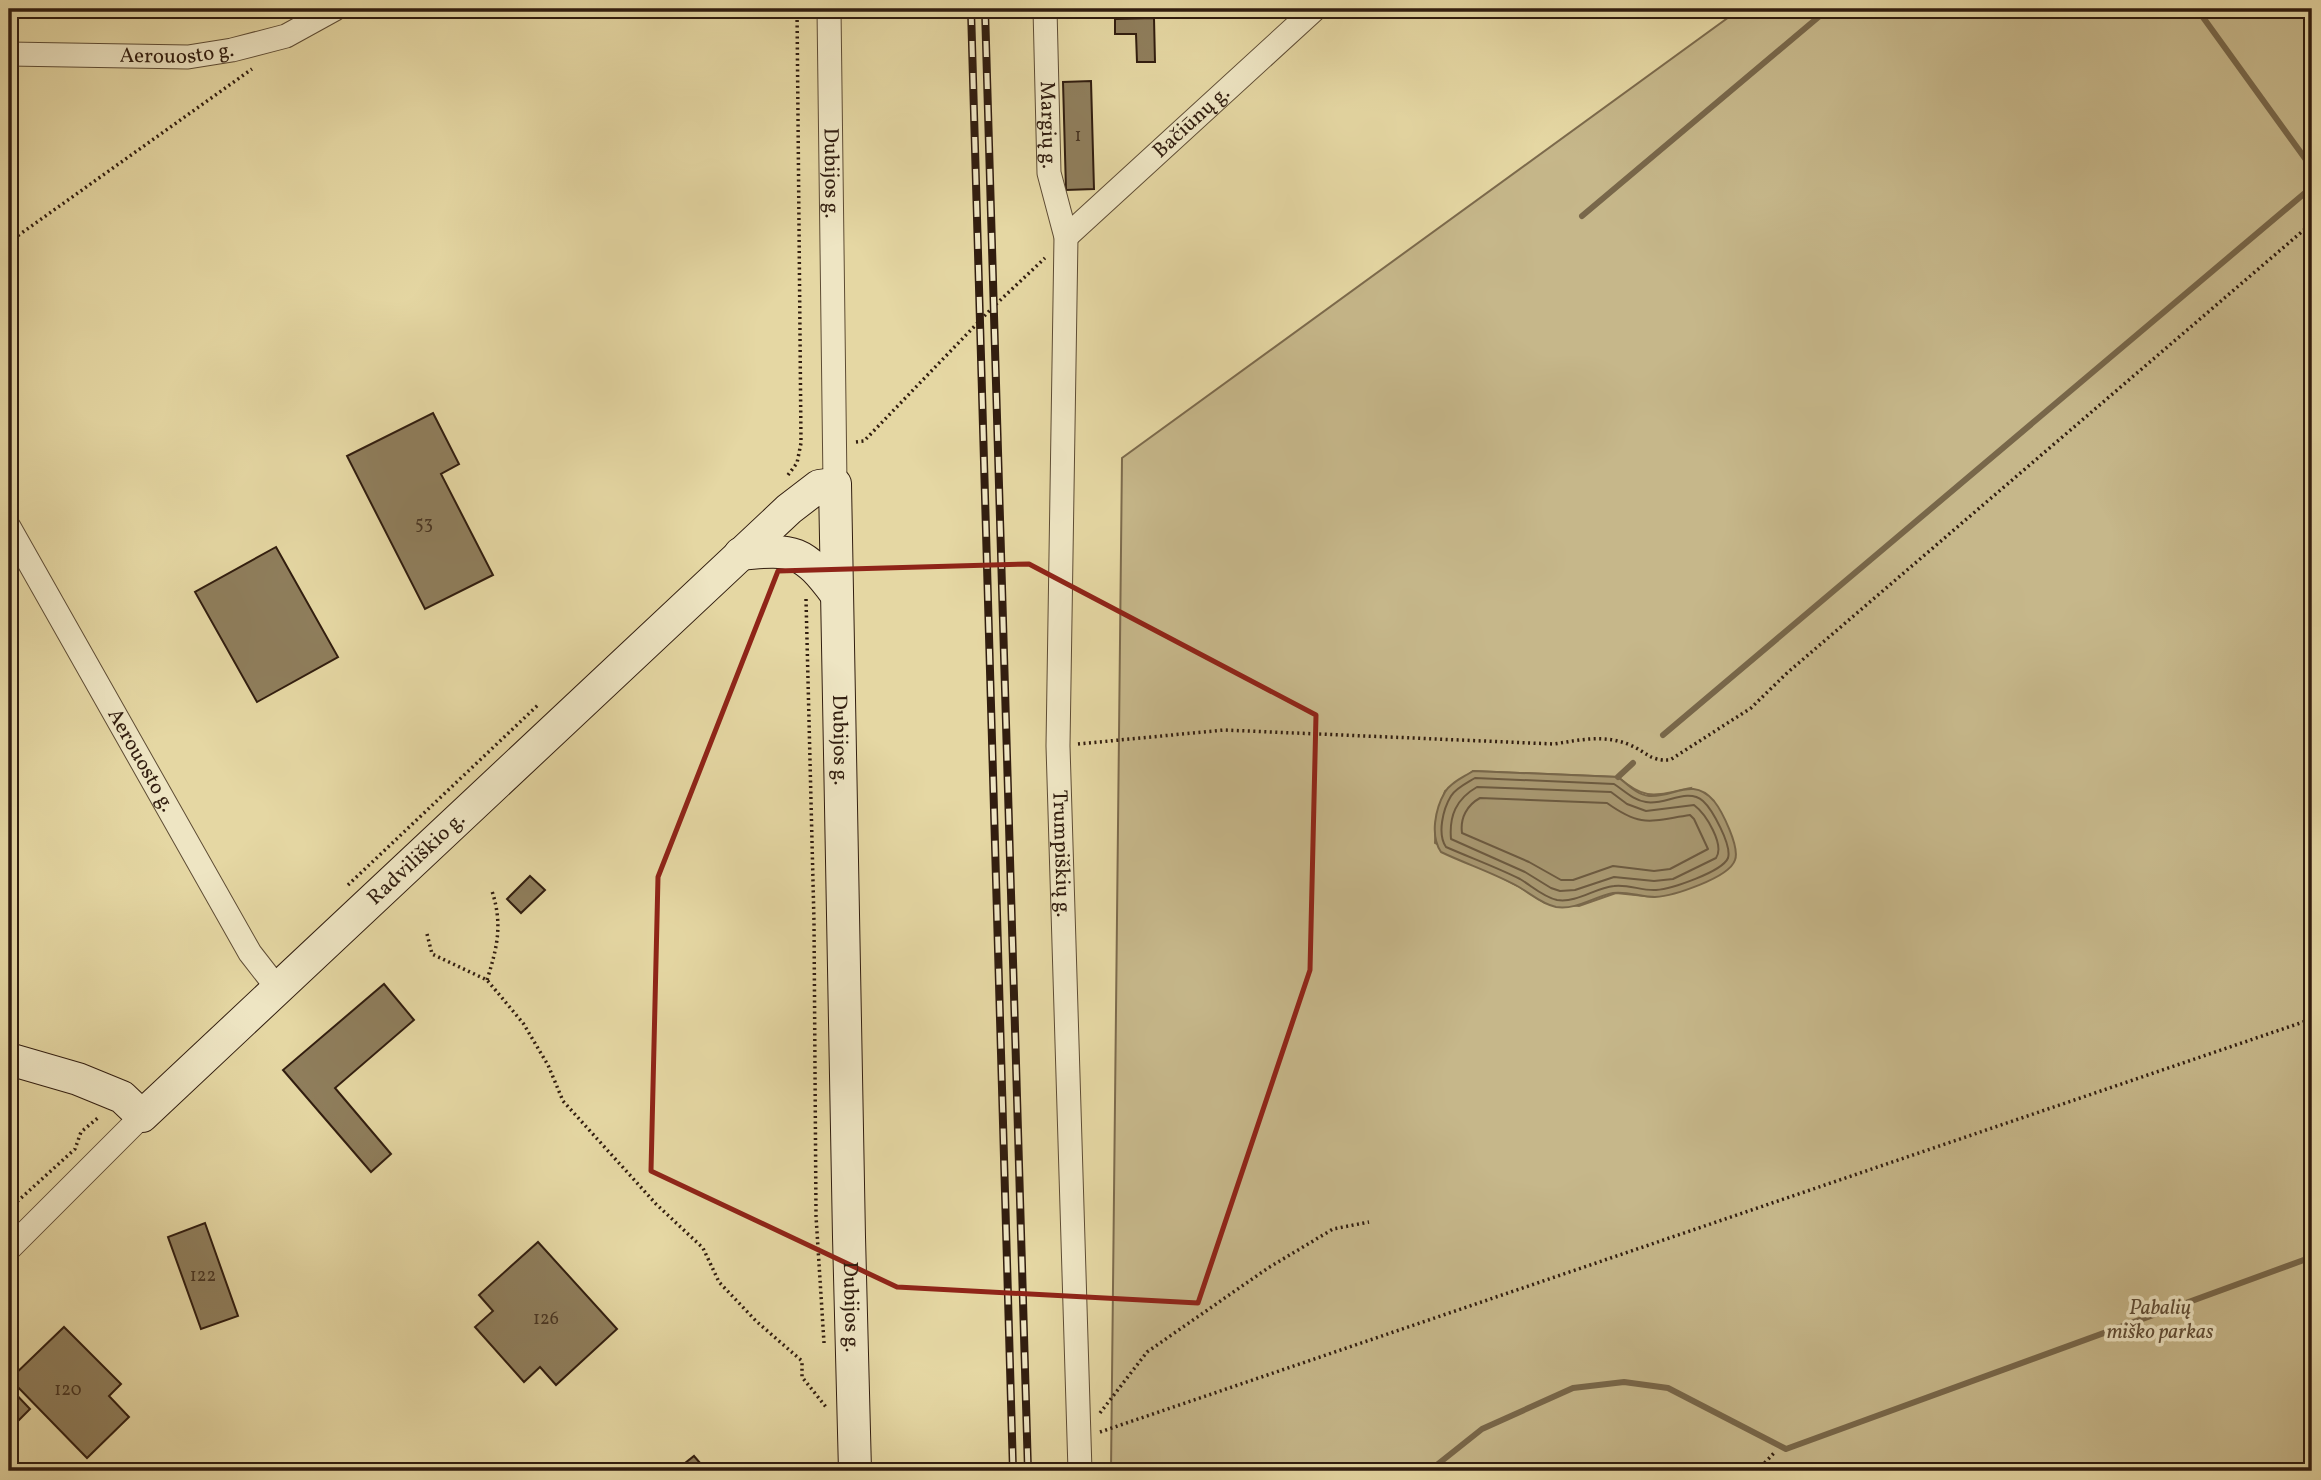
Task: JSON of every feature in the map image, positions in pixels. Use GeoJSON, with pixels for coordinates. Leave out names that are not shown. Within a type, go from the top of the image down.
{"type":"FeatureCollection","features":[{"type":"Feature","properties":{"kind":"main road","name":"Radviliškio g."},"geometry":{"type":"LineString","coordinates":[[132,1106],[278,989],[789,509],[819,486],[835,484]]}},
{"type":"Feature","properties":{"kind":"main road","name":"Dubijos g."},"geometry":{"type":"LineString","coordinates":[[835,484],[855,1471]]}},
{"type":"Feature","properties":{"kind":"main road"},"geometry":{"type":"LineString","coordinates":[[740,554],[777,550],[792,553],[817,569],[836,594]]}},
{"type":"Feature","properties":{"kind":"main road"},"geometry":{"type":"LineString","coordinates":[[9,1059],[78,1079],[132,1106]]}},
{"type":"Feature","properties":{"kind":"street","name":"Aerouosto g."},"geometry":{"type":"LineString","coordinates":[[9,54],[188,57],[232,50],[286,36],[335,9]]}},
{"type":"Feature","properties":{"kind":"street","name":"Dubijos g."},"geometry":{"type":"LineString","coordinates":[[829,9],[835,484]]}},
{"type":"Feature","properties":{"kind":"street","name":"Margių g."},"geometry":{"type":"LineString","coordinates":[[1045,9],[1049,173],[1066,237]]}},
{"type":"Feature","properties":{"kind":"street","name":"Bačiūnų g."},"geometry":{"type":"LineString","coordinates":[[1066,237],[1315,9]]}},
{"type":"Feature","properties":{"kind":"street","name":"Trumpiškių g."},"geometry":{"type":"LineString","coordinates":[[1066,237],[1058,746],[1080,1471]]}},
{"type":"Feature","properties":{"kind":"street","name":"Aerouosto g."},"geometry":{"type":"LineString","coordinates":[[9,527],[250,953],[278,989]]}},
{"type":"Feature","properties":{"kind":"street","name":"Radviliškio g."},"geometry":{"type":"LineString","coordinates":[[9,1249],[132,1106]]}},
{"type":"Feature","properties":{"kind":"path"},"geometry":{"type":"LineString","coordinates":[[789,509],[780,485],[797,463],[801,443],[797,9]]}},
{"type":"Feature","properties":{"kind":"path"},"geometry":{"type":"LineString","coordinates":[[9,242],[253,69]]}},
{"type":"Feature","properties":{"kind":"path"},"geometry":{"type":"LineString","coordinates":[[1058,746],[1224,730],[1554,744],[1598,737],[1630,745],[1656,760],[1670,760],[1751,708],[1787,673],[2312,223]]}},
{"type":"Feature","properties":{"kind":"path"},"geometry":{"type":"LineString","coordinates":[[801,443],[864,441],[993,307],[1066,237]]}},
{"type":"Feature","properties":{"kind":"path"},"geometry":{"type":"LineString","coordinates":[[805,559],[814,922],[816,1216],[824,1354]]}},
{"type":"Feature","properties":{"kind":"path"},"geometry":{"type":"LineString","coordinates":[[487,980],[498,943],[498,908],[492,891]]}},
{"type":"Feature","properties":{"kind":"path"},"geometry":{"type":"LineString","coordinates":[[427,934],[432,954],[487,980],[523,1023],[548,1065],[563,1101],[656,1204],[703,1248],[719,1282],[755,1321],[802,1361],[802,1377],[828,1409],[827,1395]]}},
{"type":"Feature","properties":{"kind":"path"},"geometry":{"type":"LineString","coordinates":[[1080,1438],[2312,1019]]}},
{"type":"Feature","properties":{"kind":"path"},"geometry":{"type":"LineString","coordinates":[[9,1209],[75,1149],[82,1132],[132,1106]]}},
{"type":"Feature","properties":{"kind":"path"},"geometry":{"type":"LineString","coordinates":[[1080,1438],[1147,1352],[1268,1268],[1333,1229],[1369,1222]]}},
{"type":"Feature","properties":{"kind":"path"},"geometry":{"type":"LineString","coordinates":[[1757,1471],[1775,1452]]}},
{"type":"Feature","properties":{"kind":"highlighted area"},"geometry":{"type":"Polygon","coordinates":[[[1029,564],[1316,715],[1310,970],[1198,1303],[897,1287],[651,1171],[658,877],[778,571],[1029,564]]]}},
{"type":"Feature","properties":{"kind":"green space","name":"Pabalių miško parkas"},"geometry":{"type":"Polygon","coordinates":[[[1740,9],[2312,9],[2312,1471],[1111,1471],[1122,458],[1740,9]],[[1473,771],[1445,791],[1436,819],[1435,843],[1545,903],[1579,906],[1616,893],[1654,897],[1691,788],[1668,793],[1644,793],[1618,777],[1473,771]]]}},
{"type":"Feature","properties":{"kind":"water"},"geometry":{"type":"Polygon","coordinates":[[[1473,771],[1618,777],[1636,791],[1649,796],[1698,790],[1714,801],[1721,813],[1733,838],[1735,860],[1731,867],[1712,879],[1674,893],[1655,897],[1613,893],[1571,907],[1551,906],[1509,882],[1441,852],[1436,838],[1436,814],[1445,792],[1451,785],[1473,771]]]}},
{"type":"Feature","properties":{"kind":"building"},"geometry":{"type":"Polygon","coordinates":[[[1154,18],[1155,62],[1137,62],[1136,34],[1115,34],[1115,19],[1154,18]]]}},
{"type":"Feature","properties":{"kind":"building"},"geometry":{"type":"Polygon","coordinates":[[[1091,81],[1094,189],[1066,190],[1063,82],[1091,81]]]}},
{"type":"Feature","properties":{"kind":"building"},"geometry":{"type":"Polygon","coordinates":[[[433,413],[459,464],[441,474],[493,575],[425,609],[347,456],[433,413]]]}},
{"type":"Feature","properties":{"kind":"building"},"geometry":{"type":"Polygon","coordinates":[[[276,547],[338,657],[257,702],[195,592],[276,547]]]}},
{"type":"Feature","properties":{"kind":"building"},"geometry":{"type":"Polygon","coordinates":[[[530,876],[545,890],[521,913],[507,899],[530,876]]]}},
{"type":"Feature","properties":{"kind":"building"},"geometry":{"type":"Polygon","coordinates":[[[384,984],[414,1020],[335,1088],[391,1154],[371,1172],[283,1070],[384,984]]]}},
{"type":"Feature","properties":{"kind":"building"},"geometry":{"type":"Polygon","coordinates":[[[205,1223],[238,1316],[201,1329],[168,1237],[205,1223]]]}},
{"type":"Feature","properties":{"kind":"building"},"geometry":{"type":"Polygon","coordinates":[[[538,1242],[617,1329],[556,1385],[540,1367],[524,1382],[475,1327],[493,1311],[479,1295],[538,1242]]]}},
{"type":"Feature","properties":{"kind":"building"},"geometry":{"type":"Polygon","coordinates":[[[64,1327],[121,1384],[109,1396],[129,1417],[87,1458],[10,1379],[64,1327]]]}},
{"type":"Feature","properties":{"kind":"building"},"geometry":{"type":"Polygon","coordinates":[[[9,1387],[30,1409],[12,1427],[9,1424],[9,1387]]]}},
{"type":"Feature","properties":{"kind":"building"},"geometry":{"type":"Polygon","coordinates":[[[694,1456],[707,1471],[675,1471],[694,1456]]]}},
{"type":"Feature","properties":{"kind":"waterway"},"geometry":{"type":"LineString","coordinates":[[1582,216],[1828,9]]}},
{"type":"Feature","properties":{"kind":"waterway"},"geometry":{"type":"LineString","coordinates":[[2197,9],[2312,168]]}},
{"type":"Feature","properties":{"kind":"waterway"},"geometry":{"type":"LineString","coordinates":[[1663,735],[2312,187]]}},
{"type":"Feature","properties":{"kind":"waterway"},"geometry":{"type":"LineString","coordinates":[[1618,777],[1633,763]]}},
{"type":"Feature","properties":{"kind":"waterway"},"geometry":{"type":"LineString","coordinates":[[1433,1471],[1482,1429],[1573,1388],[1624,1382],[1668,1388],[1786,1449],[2312,1257]]}},
{"type":"Feature","properties":{"kind":"railway"},"geometry":{"type":"LineString","coordinates":[[971,9],[1013,1471]]}},
{"type":"Feature","properties":{"kind":"railway"},"geometry":{"type":"LineString","coordinates":[[985,9],[1028,1471]]}}]}
